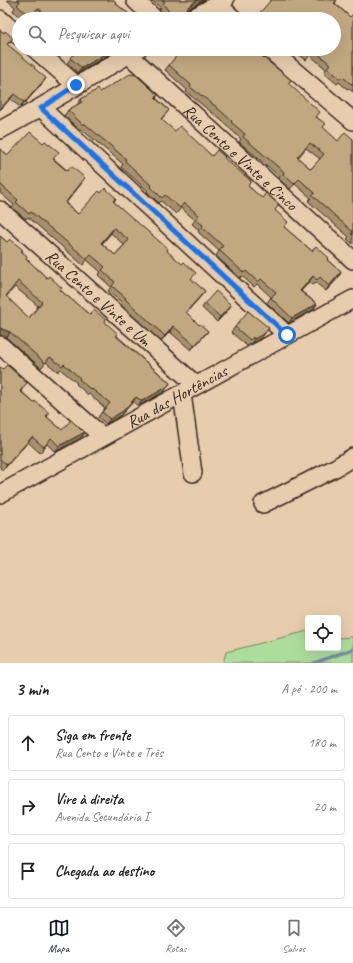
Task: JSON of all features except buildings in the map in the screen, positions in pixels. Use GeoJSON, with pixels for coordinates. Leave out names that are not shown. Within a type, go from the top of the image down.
{"type":"FeatureCollection","features":[{"type":"Feature","properties":{"kind":"street"},"geometry":{"type":"LineString","coordinates":[[135,0],[147,12]]}},
{"type":"Feature","properties":{"kind":"street"},"geometry":{"type":"LineString","coordinates":[[203,12],[221,2],[229,12]]}},
{"type":"Feature","properties":{"kind":"street"},"geometry":{"type":"LineString","coordinates":[[0,19],[12,30]]}},
{"type":"Feature","properties":{"kind":"street"},"geometry":{"type":"LineString","coordinates":[[42,56],[76,85]]}},
{"type":"Feature","properties":{"kind":"street"},"geometry":{"type":"LineString","coordinates":[[0,130],[41,108],[76,85],[126,56]]}},
{"type":"Feature","properties":{"kind":"street","name":"Rua Cento e Vinte e Cinco"},"geometry":{"type":"LineString","coordinates":[[137,56],[353,260]]}},
{"type":"Feature","properties":{"kind":"street"},"geometry":{"type":"LineString","coordinates":[[277,56],[353,120]]}},
{"type":"Feature","properties":{"kind":"street"},"geometry":{"type":"LineString","coordinates":[[41,108],[287,335]]}},
{"type":"Feature","properties":{"kind":"street","name":"Rua Cento e Vinte e Um"},"geometry":{"type":"LineString","coordinates":[[0,210],[196,385]]}},
{"type":"Feature","properties":{"kind":"street","name":"Rua das Hortências"},"geometry":{"type":"LineString","coordinates":[[1,491],[182,394],[353,299]]}},
{"type":"Feature","properties":{"kind":"street"},"geometry":{"type":"LineString","coordinates":[[0,345],[103,437]]}},
{"type":"Feature","properties":{"kind":"street"},"geometry":{"type":"LineString","coordinates":[[182,394],[193,473]]}},
{"type":"Feature","properties":{"kind":"street"},"geometry":{"type":"LineString","coordinates":[[263,504],[335,468],[353,457]]}},
{"type":"Feature","properties":{"kind":"green space"},"geometry":{"type":"Polygon","coordinates":[[[305,632],[305,651],[341,651],[341,638],[353,637],[353,663],[223,663],[226,652],[305,632]]]}},
{"type":"Feature","properties":{"kind":"waterway"},"geometry":{"type":"LineString","coordinates":[[314,663],[353,649]]}},
{"type":"Feature","properties":{"kind":"route"},"geometry":{"type":"LineString","coordinates":[[76,85],[41,108],[287,335]]}}]}
